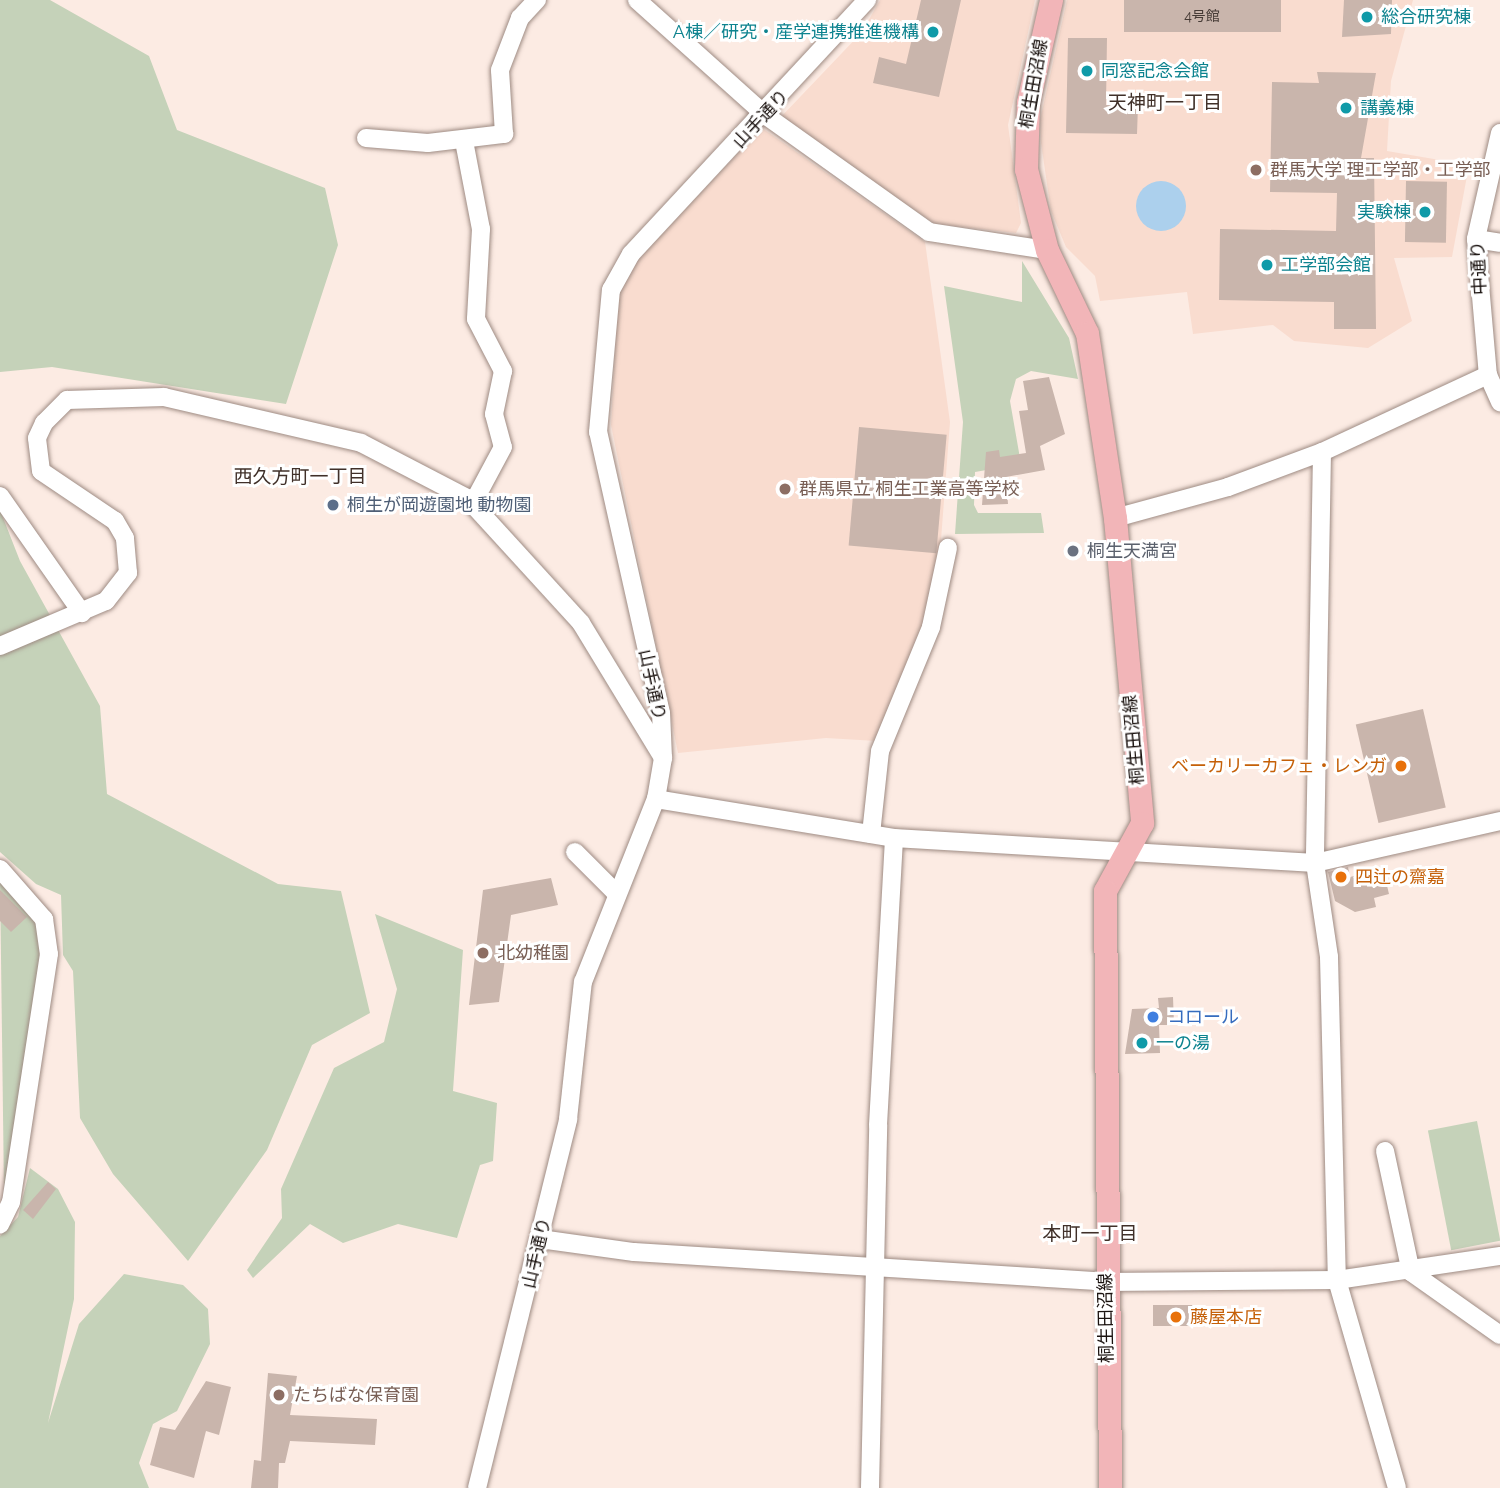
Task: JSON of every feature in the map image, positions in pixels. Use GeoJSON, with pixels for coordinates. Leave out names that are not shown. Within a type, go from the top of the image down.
{"type":"FeatureCollection","features":[{"type":"Feature","properties":{"kind":"main road","name":"桐生田沼線"},"geometry":{"type":"LineString","coordinates":[[1051,0],[1024,138],[1030,201],[1047,250],[1087,333],[1115,518],[1142,823],[1105,891],[1105,1282],[1110,1488]]}},
{"type":"Feature","properties":{"kind":"street"},"geometry":{"type":"LineString","coordinates":[[366,138],[464,141],[504,134],[500,70],[520,18],[537,0]]}},
{"type":"Feature","properties":{"kind":"street"},"geometry":{"type":"LineString","coordinates":[[637,0],[765,115],[929,232],[1047,250]]}},
{"type":"Feature","properties":{"kind":"street","name":"山手通り"},"geometry":{"type":"LineString","coordinates":[[477,1488],[568,1119],[583,982],[656,799],[663,758],[661,713],[598,432],[611,290],[631,254],[765,115],[867,0]]}},
{"type":"Feature","properties":{"kind":"street"},"geometry":{"type":"LineString","coordinates":[[464,141],[481,229],[476,319],[503,371],[495,414],[503,447],[473,503]]}},
{"type":"Feature","properties":{"kind":"street","name":"中通り"},"geometry":{"type":"LineString","coordinates":[[1499,145],[1476,239],[1488,375],[1500,402]]}},
{"type":"Feature","properties":{"kind":"street"},"geometry":{"type":"LineString","coordinates":[[1476,239],[1500,243]]}},
{"type":"Feature","properties":{"kind":"street"},"geometry":{"type":"LineString","coordinates":[[1115,518],[1322,452],[1488,375]]}},
{"type":"Feature","properties":{"kind":"street"},"geometry":{"type":"LineString","coordinates":[[0,646],[82,612],[120,584],[128,554],[115,521],[41,471],[37,438],[54,410],[89,396],[164,397],[318,432],[400,458],[473,503],[580,623],[663,758]]}},
{"type":"Feature","properties":{"kind":"street"},"geometry":{"type":"LineString","coordinates":[[1322,452],[1315,863],[1330,983],[1337,1280],[1397,1488]]}},
{"type":"Feature","properties":{"kind":"street"},"geometry":{"type":"LineString","coordinates":[[0,496],[82,612]]}},
{"type":"Feature","properties":{"kind":"street"},"geometry":{"type":"LineString","coordinates":[[871,834],[880,751],[931,627],[948,548]]}},
{"type":"Feature","properties":{"kind":"street"},"geometry":{"type":"LineString","coordinates":[[656,799],[894,838],[1315,863],[1500,821]]}},
{"type":"Feature","properties":{"kind":"street"},"geometry":{"type":"LineString","coordinates":[[870,1488],[879,1267],[878,1125],[894,838]]}},
{"type":"Feature","properties":{"kind":"street"},"geometry":{"type":"LineString","coordinates":[[575,852],[617,894]]}},
{"type":"Feature","properties":{"kind":"street"},"geometry":{"type":"LineString","coordinates":[[0,869],[44,919],[49,954],[11,1202],[0,1225]]}},
{"type":"Feature","properties":{"kind":"street"},"geometry":{"type":"LineString","coordinates":[[1385,1151],[1411,1272],[1500,1335]]}},
{"type":"Feature","properties":{"kind":"street"},"geometry":{"type":"LineString","coordinates":[[540,1239],[634,1252],[1105,1282],[1337,1280],[1411,1272],[1500,1256]]}},
{"type":"Feature","properties":{"kind":"shaded area"},"geometry":{"type":"Polygon","coordinates":[[[880,0],[1035,0],[1008,125],[1021,223],[1016,233],[935,224],[779,119],[862,32],[880,0]]]}},
{"type":"Feature","properties":{"kind":"shaded area","name":"群馬大学 理工学部・工学部"},"geometry":{"type":"Polygon","coordinates":[[[1067,0],[1413,0],[1391,81],[1387,151],[1469,165],[1452,257],[1394,258],[1412,321],[1368,348],[1294,341],[1273,325],[1193,334],[1187,292],[1100,301],[1095,276],[1066,247],[1051,211],[1041,143],[1040,120],[1067,0]]]}},
{"type":"Feature","properties":{"kind":"shaded area","name":"群馬県立 桐生工業高等学校"},"geometry":{"type":"Polygon","coordinates":[[[762,128],[925,242],[950,422],[940,553],[924,626],[877,741],[826,738],[678,753],[611,425],[618,293],[637,260],[762,128]]]}},
{"type":"Feature","properties":{"kind":"green space"},"geometry":{"type":"Polygon","coordinates":[[[0,0],[50,0],[149,56],[177,130],[325,188],[338,245],[286,404],[52,367],[0,372],[0,0]]]}},
{"type":"Feature","properties":{"kind":"green space"},"geometry":{"type":"Polygon","coordinates":[[[1022,261],[1069,338],[1078,379],[1031,371],[1016,379],[1010,401],[1021,464],[975,472],[974,505],[978,513],[1041,513],[1044,533],[955,534],[963,422],[944,286],[1022,302],[1022,261]]]}},
{"type":"Feature","properties":{"kind":"green space"},"geometry":{"type":"Polygon","coordinates":[[[0,510],[20,561],[100,706],[107,794],[278,884],[341,891],[370,1013],[312,1045],[267,1150],[188,1261],[113,1174],[80,1118],[73,971],[63,955],[61,895],[36,884],[0,852],[0,510]]]}},
{"type":"Feature","properties":{"kind":"green space"},"geometry":{"type":"Polygon","coordinates":[[[0,879],[39,921],[44,959],[4,1191],[0,879]]]}},
{"type":"Feature","properties":{"kind":"green space"},"geometry":{"type":"Polygon","coordinates":[[[375,914],[463,950],[453,1091],[497,1103],[493,1161],[480,1165],[457,1238],[398,1224],[343,1243],[310,1224],[253,1278],[247,1270],[282,1218],[281,1189],[334,1068],[384,1042],[397,989],[375,914]]]}},
{"type":"Feature","properties":{"kind":"green space"},"geometry":{"type":"Polygon","coordinates":[[[1477,1121],[1500,1241],[1451,1250],[1428,1131],[1477,1121]]]}},
{"type":"Feature","properties":{"kind":"green space"},"geometry":{"type":"Polygon","coordinates":[[[30,1168],[58,1189],[75,1222],[74,1299],[48,1423],[79,1324],[124,1274],[183,1285],[208,1309],[210,1344],[177,1411],[153,1424],[139,1463],[149,1488],[0,1488],[0,1236],[18,1217],[30,1168]]]}},
{"type":"Feature","properties":{"kind":"water"},"geometry":{"type":"Polygon","coordinates":[[[1161,181],[1179,188],[1186,206],[1179,224],[1161,231],[1143,224],[1136,206],[1143,188],[1161,181]]]}},
{"type":"Feature","properties":{"kind":"building","name":"A棟／研究・産学連携推進機構"},"geometry":{"type":"Polygon","coordinates":[[[921,0],[961,0],[939,97],[873,83],[879,57],[906,64],[921,0]]]}},
{"type":"Feature","properties":{"kind":"building"},"geometry":{"type":"Polygon","coordinates":[[[1124,0],[1281,0],[1281,32],[1124,32],[1124,0]]]}},
{"type":"Feature","properties":{"kind":"building","name":"総合研究棟"},"geometry":{"type":"Polygon","coordinates":[[[1344,0],[1392,0],[1391,34],[1342,37],[1344,0]]]}},
{"type":"Feature","properties":{"kind":"building","name":"同窓記念会館"},"geometry":{"type":"Polygon","coordinates":[[[1068,38],[1107,38],[1106,105],[1138,105],[1137,134],[1066,133],[1068,38]]]}},
{"type":"Feature","properties":{"kind":"building"},"geometry":{"type":"Polygon","coordinates":[[[1317,72],[1376,73],[1361,158],[1374,158],[1376,329],[1334,329],[1334,302],[1219,300],[1220,229],[1336,231],[1337,193],[1270,192],[1272,82],[1319,83],[1317,72]]]}},
{"type":"Feature","properties":{"kind":"building","name":"実験棟"},"geometry":{"type":"Polygon","coordinates":[[[1406,181],[1447,182],[1446,243],[1405,242],[1406,181]]]}},
{"type":"Feature","properties":{"kind":"building"},"geometry":{"type":"Polygon","coordinates":[[[1049,377],[1065,434],[1040,446],[1045,470],[1006,477],[1008,504],[982,505],[986,452],[999,450],[1000,457],[1026,453],[1019,411],[1028,410],[1023,381],[1049,377]]]}},
{"type":"Feature","properties":{"kind":"building"},"geometry":{"type":"Polygon","coordinates":[[[859,427],[947,435],[936,553],[849,546],[859,427]]]}},
{"type":"Feature","properties":{"kind":"building","name":"ベーカリーカフェ・レンガ"},"geometry":{"type":"Polygon","coordinates":[[[1423,709],[1446,807],[1378,823],[1356,725],[1423,709]]]}},
{"type":"Feature","properties":{"kind":"building"},"geometry":{"type":"Polygon","coordinates":[[[1348,867],[1350,877],[1383,869],[1389,894],[1374,898],[1376,907],[1355,912],[1335,901],[1328,872],[1348,867]]]}},
{"type":"Feature","properties":{"kind":"building"},"geometry":{"type":"Polygon","coordinates":[[[551,878],[558,905],[511,915],[499,1002],[469,1005],[483,890],[551,878]]]}},
{"type":"Feature","properties":{"kind":"building"},"geometry":{"type":"Polygon","coordinates":[[[0,890],[27,917],[11,932],[0,921],[0,890]]]}},
{"type":"Feature","properties":{"kind":"building"},"geometry":{"type":"Polygon","coordinates":[[[1173,997],[1174,1025],[1159,1025],[1160,1053],[1125,1054],[1132,1009],[1159,1008],[1158,998],[1173,997]]]}},
{"type":"Feature","properties":{"kind":"building"},"geometry":{"type":"Polygon","coordinates":[[[48,1182],[56,1189],[33,1219],[23,1210],[48,1182]]]}},
{"type":"Feature","properties":{"kind":"building","name":"藤屋本店"},"geometry":{"type":"Polygon","coordinates":[[[1153,1305],[1198,1305],[1198,1326],[1153,1326],[1153,1305]]]}},
{"type":"Feature","properties":{"kind":"building"},"geometry":{"type":"Polygon","coordinates":[[[268,1373],[297,1376],[290,1415],[377,1419],[375,1445],[290,1441],[285,1463],[279,1463],[278,1488],[251,1488],[254,1460],[261,1461],[268,1373]]]}},
{"type":"Feature","properties":{"kind":"building"},"geometry":{"type":"Polygon","coordinates":[[[206,1381],[231,1387],[219,1435],[206,1431],[194,1478],[150,1465],[160,1427],[175,1430],[206,1381]]]}},
{"type":"Feature","properties":{"kind":"place","name":"総合研究棟"},"geometry":{"type":"Point","coordinates":[1367,17]}},
{"type":"Feature","properties":{"kind":"place","name":"A棟／研究・産学連携推進機構"},"geometry":{"type":"Point","coordinates":[933,32]}},
{"type":"Feature","properties":{"kind":"place","name":"同窓記念会館"},"geometry":{"type":"Point","coordinates":[1087,71]}},
{"type":"Feature","properties":{"kind":"place","name":"講義棟"},"geometry":{"type":"Point","coordinates":[1346,108]}},
{"type":"Feature","properties":{"kind":"place","name":"群馬大学 理工学部・工学部"},"geometry":{"type":"Point","coordinates":[1256,170]}},
{"type":"Feature","properties":{"kind":"place","name":"実験棟"},"geometry":{"type":"Point","coordinates":[1425,212]}},
{"type":"Feature","properties":{"kind":"place","name":"工学部会館"},"geometry":{"type":"Point","coordinates":[1267,265]}},
{"type":"Feature","properties":{"kind":"place","name":"群馬県立 桐生工業高等学校"},"geometry":{"type":"Point","coordinates":[785,489]}},
{"type":"Feature","properties":{"kind":"place","name":"桐生が岡遊園地 動物園"},"geometry":{"type":"Point","coordinates":[333,505]}},
{"type":"Feature","properties":{"kind":"place","name":"桐生天満宮"},"geometry":{"type":"Point","coordinates":[1073,551]}},
{"type":"Feature","properties":{"kind":"place","name":"ベーカリーカフェ・レンガ"},"geometry":{"type":"Point","coordinates":[1401,766]}},
{"type":"Feature","properties":{"kind":"place","name":"四辻の齋嘉"},"geometry":{"type":"Point","coordinates":[1341,877]}},
{"type":"Feature","properties":{"kind":"place","name":"北幼稚園"},"geometry":{"type":"Point","coordinates":[483,953]}},
{"type":"Feature","properties":{"kind":"place","name":"コロール"},"geometry":{"type":"Point","coordinates":[1153,1017]}},
{"type":"Feature","properties":{"kind":"place","name":"一の湯"},"geometry":{"type":"Point","coordinates":[1142,1043]}},
{"type":"Feature","properties":{"kind":"place","name":"藤屋本店"},"geometry":{"type":"Point","coordinates":[1176,1317]}},
{"type":"Feature","properties":{"kind":"place","name":"たちばな保育園"},"geometry":{"type":"Point","coordinates":[279,1395]}},
{"type":"Feature","properties":{"kind":"district","name":"天神町一丁目"},"geometry":{"type":"Point","coordinates":[1165,103]}},
{"type":"Feature","properties":{"kind":"district","name":"西久方町一丁目"},"geometry":{"type":"Point","coordinates":[300,477]}},
{"type":"Feature","properties":{"kind":"district","name":"本町一丁目"},"geometry":{"type":"Point","coordinates":[1090,1234]}}]}
